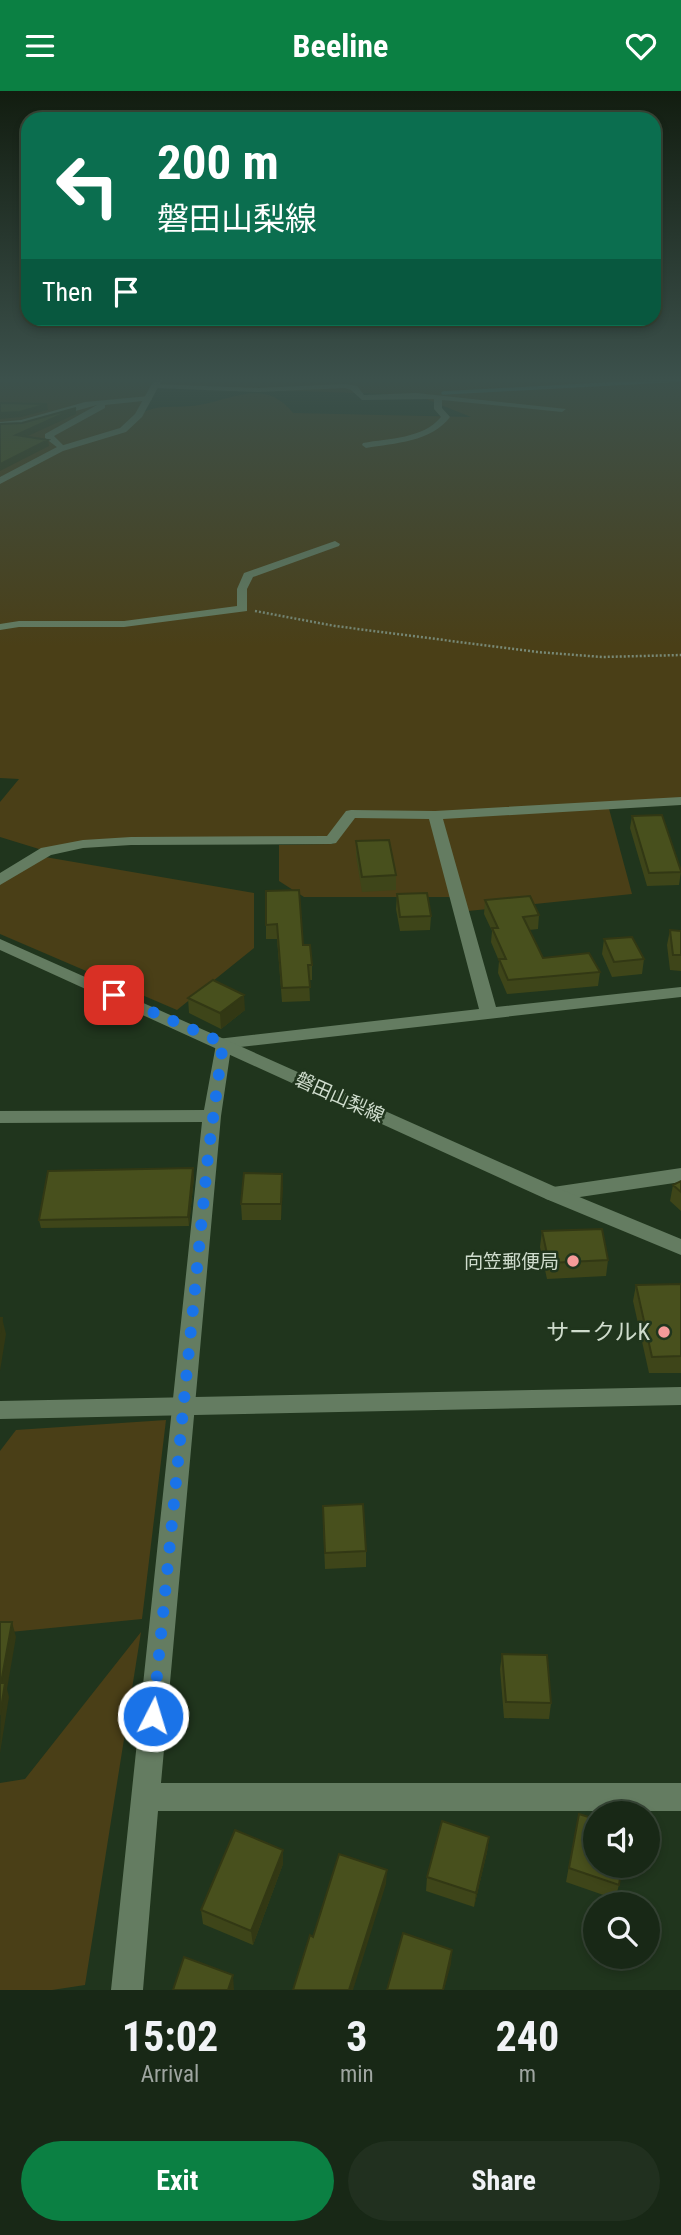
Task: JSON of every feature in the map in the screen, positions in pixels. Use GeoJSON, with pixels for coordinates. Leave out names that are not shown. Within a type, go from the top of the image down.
{"type":"FeatureCollection","features":[{"type":"Feature","properties":{"kind":"street"},"geometry":{"type":"LineString","coordinates":[[0,481],[23,469]]}},
{"type":"Feature","properties":{"kind":"street"},"geometry":{"type":"LineString","coordinates":[[0,627],[19,624],[124,624],[243,609],[242,589],[248,575],[335,544]]}},
{"type":"Feature","properties":{"kind":"street"},"geometry":{"type":"LineString","coordinates":[[0,880],[46,851],[83,845],[131,841],[331,840],[351,814],[435,815],[681,801]]}},
{"type":"Feature","properties":{"kind":"street"},"geometry":{"type":"LineString","coordinates":[[435,815],[489,1013]]}},
{"type":"Feature","properties":{"kind":"street","name":"磐田山梨線"},"geometry":{"type":"LineString","coordinates":[[0,944],[554,1194],[681,1247]]}},
{"type":"Feature","properties":{"kind":"street"},"geometry":{"type":"LineString","coordinates":[[127,1990],[212,1116],[223,1043],[681,992]]}},
{"type":"Feature","properties":{"kind":"street"},"geometry":{"type":"LineString","coordinates":[[0,1117],[212,1116]]}},
{"type":"Feature","properties":{"kind":"street"},"geometry":{"type":"LineString","coordinates":[[554,1194],[681,1175]]}},
{"type":"Feature","properties":{"kind":"street"},"geometry":{"type":"LineString","coordinates":[[0,1410],[681,1396]]}},
{"type":"Feature","properties":{"kind":"street"},"geometry":{"type":"LineString","coordinates":[[145,1797],[681,1797]]}},
{"type":"Feature","properties":{"kind":"path"},"geometry":{"type":"LineString","coordinates":[[243,609],[335,627],[537,652],[602,657],[641,654],[681,656]]}},
{"type":"Feature","properties":{"kind":"shaded area"},"geometry":{"type":"Polygon","coordinates":[[[0,469],[681,469],[681,801],[608,805],[632,894],[468,911],[457,897],[304,897],[279,881],[279,845],[333,844],[357,815],[331,840],[165,840],[39,849],[0,837],[0,802],[19,779],[0,778],[0,469]]]}},
{"type":"Feature","properties":{"kind":"shaded area"},"geometry":{"type":"Polygon","coordinates":[[[45,857],[254,893],[254,948],[177,1010],[0,934],[0,882],[45,857]]]}},
{"type":"Feature","properties":{"kind":"shaded area"},"geometry":{"type":"Polygon","coordinates":[[[166,1420],[142,1619],[0,1633],[0,1451],[16,1430],[166,1420]]]}},
{"type":"Feature","properties":{"kind":"shaded area"},"geometry":{"type":"Polygon","coordinates":[[[141,1632],[85,1985],[52,1990],[0,1990],[0,1783],[25,1779],[141,1632]]]}},
{"type":"Feature","properties":{"kind":"building"},"geometry":{"type":"Polygon","coordinates":[[[662,815],[681,872],[649,873],[632,816],[662,815]]]}},
{"type":"Feature","properties":{"kind":"building"},"geometry":{"type":"Polygon","coordinates":[[[389,840],[396,875],[362,877],[356,841],[389,840]]]}},
{"type":"Feature","properties":{"kind":"building"},"geometry":{"type":"Polygon","coordinates":[[[299,890],[303,945],[310,945],[310,987],[282,988],[277,924],[266,925],[266,891],[299,890]]]}},
{"type":"Feature","properties":{"kind":"building"},"geometry":{"type":"Polygon","coordinates":[[[427,893],[431,916],[400,917],[397,894],[427,893]]]}},
{"type":"Feature","properties":{"kind":"building"},"geometry":{"type":"Polygon","coordinates":[[[530,896],[539,915],[523,917],[543,958],[589,953],[600,972],[508,980],[499,959],[506,959],[492,928],[498,928],[485,900],[530,896]]]}},
{"type":"Feature","properties":{"kind":"building"},"geometry":{"type":"Polygon","coordinates":[[[670,930],[681,931],[681,955],[673,955],[670,930]]]}},
{"type":"Feature","properties":{"kind":"building"},"geometry":{"type":"Polygon","coordinates":[[[632,937],[644,959],[614,962],[604,939],[632,937]]]}},
{"type":"Feature","properties":{"kind":"building"},"geometry":{"type":"Polygon","coordinates":[[[213,980],[244,995],[220,1013],[188,998],[213,980]]]}},
{"type":"Feature","properties":{"kind":"building"},"geometry":{"type":"Polygon","coordinates":[[[193,1168],[188,1217],[39,1220],[48,1171],[193,1168]]]}},
{"type":"Feature","properties":{"kind":"building"},"geometry":{"type":"Polygon","coordinates":[[[244,1173],[282,1174],[281,1204],[241,1204],[244,1173]]]}},
{"type":"Feature","properties":{"kind":"building"},"geometry":{"type":"Polygon","coordinates":[[[681,1181],[681,1192],[673,1185],[681,1181]]]}},
{"type":"Feature","properties":{"kind":"building"},"geometry":{"type":"Polygon","coordinates":[[[602,1229],[608,1260],[549,1263],[542,1231],[602,1229]]]}},
{"type":"Feature","properties":{"kind":"building"},"geometry":{"type":"Polygon","coordinates":[[[681,1284],[681,1356],[652,1357],[636,1285],[681,1284]]]}},
{"type":"Feature","properties":{"kind":"building"},"geometry":{"type":"Polygon","coordinates":[[[363,1504],[366,1551],[325,1553],[323,1506],[363,1504]]]}},
{"type":"Feature","properties":{"kind":"building"},"geometry":{"type":"Polygon","coordinates":[[[0,1622],[12,1622],[1,1683],[5,1683],[0,1715],[0,1622]]]}},
{"type":"Feature","properties":{"kind":"building"},"geometry":{"type":"Polygon","coordinates":[[[502,1654],[547,1655],[551,1703],[506,1702],[502,1654]]]}},
{"type":"Feature","properties":{"kind":"building"},"geometry":{"type":"Polygon","coordinates":[[[579,1814],[583,1815],[583,1873],[569,1868],[579,1814]]]}},
{"type":"Feature","properties":{"kind":"building"},"geometry":{"type":"Polygon","coordinates":[[[442,1821],[489,1837],[476,1893],[427,1877],[442,1821]]]}},
{"type":"Feature","properties":{"kind":"building"},"geometry":{"type":"Polygon","coordinates":[[[235,1830],[283,1850],[251,1931],[201,1910],[235,1830]]]}},
{"type":"Feature","properties":{"kind":"building"},"geometry":{"type":"Polygon","coordinates":[[[339,1854],[387,1870],[349,1990],[293,1990],[310,1935],[313,1937],[339,1854]]]}},
{"type":"Feature","properties":{"kind":"building"},"geometry":{"type":"Polygon","coordinates":[[[598,1878],[620,1878],[619,1885],[598,1878]]]}},
{"type":"Feature","properties":{"kind":"building"},"geometry":{"type":"Polygon","coordinates":[[[403,1933],[452,1950],[443,1990],[387,1990],[403,1933]]]}},
{"type":"Feature","properties":{"kind":"building"},"geometry":{"type":"Polygon","coordinates":[[[184,1957],[233,1975],[228,1990],[173,1990],[184,1957]]]}},
{"type":"Feature","properties":{"kind":"place","name":"向笠郵便局"},"geometry":{"type":"Point","coordinates":[573,1261]}},
{"type":"Feature","properties":{"kind":"place","name":"サークルK"},"geometry":{"type":"Point","coordinates":[664,1332]}},
{"type":"Feature","properties":{"kind":"route"},"geometry":{"type":"LineString","coordinates":[[114,995],[223,1043],[212,1116],[153,1716]]}}]}
